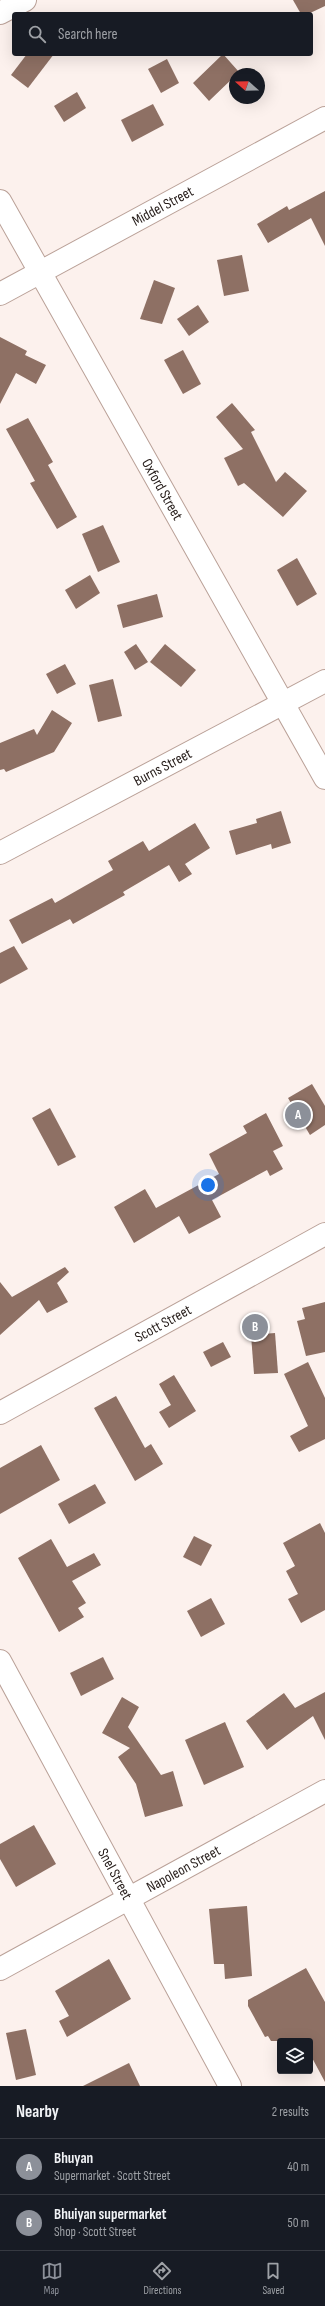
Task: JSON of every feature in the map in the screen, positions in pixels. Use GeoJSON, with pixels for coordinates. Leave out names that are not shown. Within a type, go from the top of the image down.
{"type":"FeatureCollection","features":[{"type":"Feature","properties":{"kind":"street"},"geometry":{"type":"LineString","coordinates":[[0,13],[25,0]]}},
{"type":"Feature","properties":{"kind":"street","name":"Middel Street"},"geometry":{"type":"LineString","coordinates":[[0,294],[325,118]]}},
{"type":"Feature","properties":{"kind":"street","name":"Oxford Street"},"geometry":{"type":"LineString","coordinates":[[0,201],[325,778]]}},
{"type":"Feature","properties":{"kind":"street","name":"Burns Street"},"geometry":{"type":"LineString","coordinates":[[0,853],[325,681]]}},
{"type":"Feature","properties":{"kind":"street","name":"Scott Street"},"geometry":{"type":"LineString","coordinates":[[0,1412],[325,1234]]}},
{"type":"Feature","properties":{"kind":"street","name":"Snel Street"},"geometry":{"type":"LineString","coordinates":[[0,1661],[230,2086]]}},
{"type":"Feature","properties":{"kind":"street","name":"Napoleon Street"},"geometry":{"type":"LineString","coordinates":[[0,1970],[130,1899],[166,1876],[325,1791]]}},
{"type":"Feature","properties":{"kind":"building"},"geometry":{"type":"Polygon","coordinates":[[[293,0],[325,0],[325,6],[312,12],[300,12],[293,0]]]}},
{"type":"Feature","properties":{"kind":"building"},"geometry":{"type":"Polygon","coordinates":[[[25,56],[52,56],[28,88],[11,75],[25,56]]]}},
{"type":"Feature","properties":{"kind":"building"},"geometry":{"type":"Polygon","coordinates":[[[221,56],[225,56],[235,68],[229,68],[229,82],[209,101],[193,83],[221,56]]]}},
{"type":"Feature","properties":{"kind":"building"},"geometry":{"type":"Polygon","coordinates":[[[167,59],[179,83],[161,93],[148,69],[167,59]]]}},
{"type":"Feature","properties":{"kind":"building"},"geometry":{"type":"Polygon","coordinates":[[[77,92],[86,108],[64,122],[54,106],[77,92]]]}},
{"type":"Feature","properties":{"kind":"building"},"geometry":{"type":"Polygon","coordinates":[[[153,104],[164,125],[132,142],[121,120],[153,104]]]}},
{"type":"Feature","properties":{"kind":"building"},"geometry":{"type":"Polygon","coordinates":[[[325,191],[325,246],[311,218],[268,243],[257,224],[287,206],[289,210],[325,191]]]}},
{"type":"Feature","properties":{"kind":"building"},"geometry":{"type":"Polygon","coordinates":[[[242,255],[249,291],[224,296],[217,260],[242,255]]]}},
{"type":"Feature","properties":{"kind":"building"},"geometry":{"type":"Polygon","coordinates":[[[154,280],[175,288],[162,324],[140,319],[154,280]]]}},
{"type":"Feature","properties":{"kind":"building"},"geometry":{"type":"Polygon","coordinates":[[[198,305],[209,322],[189,336],[177,319],[198,305]]]}},
{"type":"Feature","properties":{"kind":"building"},"geometry":{"type":"Polygon","coordinates":[[[0,337],[27,351],[25,355],[46,365],[36,384],[16,373],[0,404],[0,337]]]}},
{"type":"Feature","properties":{"kind":"building"},"geometry":{"type":"Polygon","coordinates":[[[183,350],[201,384],[183,394],[164,360],[183,350]]]}},
{"type":"Feature","properties":{"kind":"building"},"geometry":{"type":"Polygon","coordinates":[[[232,403],[255,430],[251,432],[276,482],[285,472],[307,491],[283,517],[244,483],[238,486],[224,458],[243,449],[216,417],[232,403]]]}},
{"type":"Feature","properties":{"kind":"building"},"geometry":{"type":"Polygon","coordinates":[[[28,418],[53,462],[48,465],[77,517],[57,529],[30,483],[35,481],[6,429],[28,418]]]}},
{"type":"Feature","properties":{"kind":"building"},"geometry":{"type":"Polygon","coordinates":[[[103,525],[120,562],[98,572],[82,534],[103,525]]]}},
{"type":"Feature","properties":{"kind":"building"},"geometry":{"type":"Polygon","coordinates":[[[297,558],[317,594],[297,606],[277,570],[297,558]]]}},
{"type":"Feature","properties":{"kind":"building"},"geometry":{"type":"Polygon","coordinates":[[[90,575],[100,593],[76,609],[65,590],[90,575]]]}},
{"type":"Feature","properties":{"kind":"building"},"geometry":{"type":"Polygon","coordinates":[[[157,594],[163,617],[123,628],[117,605],[157,594]]]}},
{"type":"Feature","properties":{"kind":"building"},"geometry":{"type":"Polygon","coordinates":[[[136,644],[148,662],[135,670],[124,652],[136,644]]]}},
{"type":"Feature","properties":{"kind":"building"},"geometry":{"type":"Polygon","coordinates":[[[165,644],[196,670],[181,687],[150,662],[165,644]]]}},
{"type":"Feature","properties":{"kind":"building"},"geometry":{"type":"Polygon","coordinates":[[[65,664],[76,684],[57,694],[46,674],[65,664]]]}},
{"type":"Feature","properties":{"kind":"building"},"geometry":{"type":"Polygon","coordinates":[[[113,679],[122,716],[98,722],[89,685],[113,679]]]}},
{"type":"Feature","properties":{"kind":"building"},"geometry":{"type":"Polygon","coordinates":[[[52,710],[72,723],[54,752],[6,772],[4,769],[0,770],[0,743],[34,729],[37,735],[52,710]]]}},
{"type":"Feature","properties":{"kind":"building"},"geometry":{"type":"Polygon","coordinates":[[[281,811],[291,843],[272,849],[271,844],[236,855],[229,831],[257,823],[256,819],[281,811]]]}},
{"type":"Feature","properties":{"kind":"building"},"geometry":{"type":"Polygon","coordinates":[[[195,823],[210,848],[185,864],[192,874],[179,882],[169,865],[123,892],[125,895],[73,924],[70,919],[22,944],[9,920],[52,898],[55,903],[113,870],[108,861],[143,841],[149,851],[195,823]]]}},
{"type":"Feature","properties":{"kind":"building"},"geometry":{"type":"Polygon","coordinates":[[[14,946],[28,969],[0,984],[0,953],[14,946]]]}},
{"type":"Feature","properties":{"kind":"building"},"geometry":{"type":"Polygon","coordinates":[[[312,1084],[325,1106],[325,1125],[310,1135],[288,1098],[312,1084]]]}},
{"type":"Feature","properties":{"kind":"building"},"geometry":{"type":"Polygon","coordinates":[[[50,1108],[76,1157],[58,1166],[32,1118],[50,1108]]]}},
{"type":"Feature","properties":{"kind":"building"},"geometry":{"type":"Polygon","coordinates":[[[266,1113],[283,1146],[273,1151],[283,1169],[270,1176],[267,1170],[212,1200],[221,1217],[189,1234],[179,1216],[134,1243],[114,1207],[145,1189],[156,1208],[219,1174],[209,1154],[247,1133],[243,1126],[266,1113]]]}},
{"type":"Feature","properties":{"kind":"building"},"geometry":{"type":"Polygon","coordinates":[[[65,1267],[69,1272],[57,1283],[68,1302],[47,1313],[39,1300],[0,1335],[0,1282],[12,1297],[65,1267]]]}},
{"type":"Feature","properties":{"kind":"building"},"geometry":{"type":"Polygon","coordinates":[[[325,1302],[325,1352],[306,1356],[297,1321],[305,1319],[302,1308],[325,1302]]]}},
{"type":"Feature","properties":{"kind":"building"},"geometry":{"type":"Polygon","coordinates":[[[275,1333],[278,1373],[254,1374],[251,1335],[275,1333]]]}},
{"type":"Feature","properties":{"kind":"building"},"geometry":{"type":"Polygon","coordinates":[[[223,1342],[231,1357],[211,1367],[203,1352],[223,1342]]]}},
{"type":"Feature","properties":{"kind":"building"},"geometry":{"type":"Polygon","coordinates":[[[308,1362],[325,1398],[325,1439],[299,1452],[290,1436],[308,1426],[284,1374],[308,1362]]]}},
{"type":"Feature","properties":{"kind":"building"},"geometry":{"type":"Polygon","coordinates":[[[174,1375],[196,1411],[169,1428],[159,1412],[171,1405],[159,1384],[174,1375]]]}},
{"type":"Feature","properties":{"kind":"building"},"geometry":{"type":"Polygon","coordinates":[[[116,1396],[145,1448],[151,1444],[163,1464],[135,1481],[94,1408],[116,1396]]]}},
{"type":"Feature","properties":{"kind":"building"},"geometry":{"type":"Polygon","coordinates":[[[41,1445],[60,1480],[0,1514],[0,1468],[41,1445]]]}},
{"type":"Feature","properties":{"kind":"building"},"geometry":{"type":"Polygon","coordinates":[[[95,1484],[106,1503],[69,1524],[58,1504],[95,1484]]]}},
{"type":"Feature","properties":{"kind":"building"},"geometry":{"type":"Polygon","coordinates":[[[320,1523],[325,1533],[325,1610],[301,1623],[288,1599],[298,1594],[286,1571],[295,1566],[283,1543],[320,1523]]]}},
{"type":"Feature","properties":{"kind":"building"},"geometry":{"type":"Polygon","coordinates":[[[194,1536],[212,1545],[201,1566],[183,1557],[194,1536]]]}},
{"type":"Feature","properties":{"kind":"building"},"geometry":{"type":"Polygon","coordinates":[[[51,1539],[67,1567],[94,1553],[101,1565],[72,1581],[86,1603],[78,1608],[84,1617],[59,1632],[18,1558],[51,1539]]]}},
{"type":"Feature","properties":{"kind":"building"},"geometry":{"type":"Polygon","coordinates":[[[211,1598],[225,1624],[201,1637],[187,1611],[211,1598]]]}},
{"type":"Feature","properties":{"kind":"building"},"geometry":{"type":"Polygon","coordinates":[[[103,1657],[114,1679],[81,1696],[70,1673],[103,1657]]]}},
{"type":"Feature","properties":{"kind":"building"},"geometry":{"type":"Polygon","coordinates":[[[325,1692],[325,1740],[313,1716],[267,1750],[246,1721],[284,1693],[295,1708],[325,1692]]]}},
{"type":"Feature","properties":{"kind":"building"},"geometry":{"type":"Polygon","coordinates":[[[122,1697],[139,1707],[128,1727],[161,1775],[173,1771],[183,1806],[145,1817],[136,1784],[118,1757],[130,1748],[102,1733],[122,1697]]]}},
{"type":"Feature","properties":{"kind":"building"},"geometry":{"type":"Polygon","coordinates":[[[225,1722],[244,1767],[204,1785],[185,1740],[225,1722]]]}},
{"type":"Feature","properties":{"kind":"building"},"geometry":{"type":"Polygon","coordinates":[[[34,1825],[56,1864],[16,1887],[0,1859],[0,1844],[34,1825]]]}},
{"type":"Feature","properties":{"kind":"building"},"geometry":{"type":"Polygon","coordinates":[[[247,1906],[252,1976],[225,1979],[224,1964],[214,1964],[209,1909],[247,1906]]]}},
{"type":"Feature","properties":{"kind":"building"},"geometry":{"type":"Polygon","coordinates":[[[109,1959],[131,1999],[67,2037],[59,2021],[69,2016],[55,1991],[109,1959]]]}},
{"type":"Feature","properties":{"kind":"building"},"geometry":{"type":"Polygon","coordinates":[[[306,1968],[325,2002],[325,2082],[313,2060],[313,2038],[277,2038],[277,2041],[271,2041],[268,2036],[265,2037],[248,2006],[248,2000],[306,1968]]]}},
{"type":"Feature","properties":{"kind":"building"},"geometry":{"type":"Polygon","coordinates":[[[26,2029],[36,2075],[16,2080],[6,2033],[26,2029]]]}},
{"type":"Feature","properties":{"kind":"building"},"geometry":{"type":"Polygon","coordinates":[[[129,2063],[140,2086],[83,2086],[129,2063]]]}},
{"type":"Feature","properties":{"kind":"place","name":"Bhuyan"},"geometry":{"type":"Point","coordinates":[298,1115]}},
{"type":"Feature","properties":{"kind":"place","name":"Bhuiyan supermarket"},"geometry":{"type":"Point","coordinates":[255,1327]}}]}
